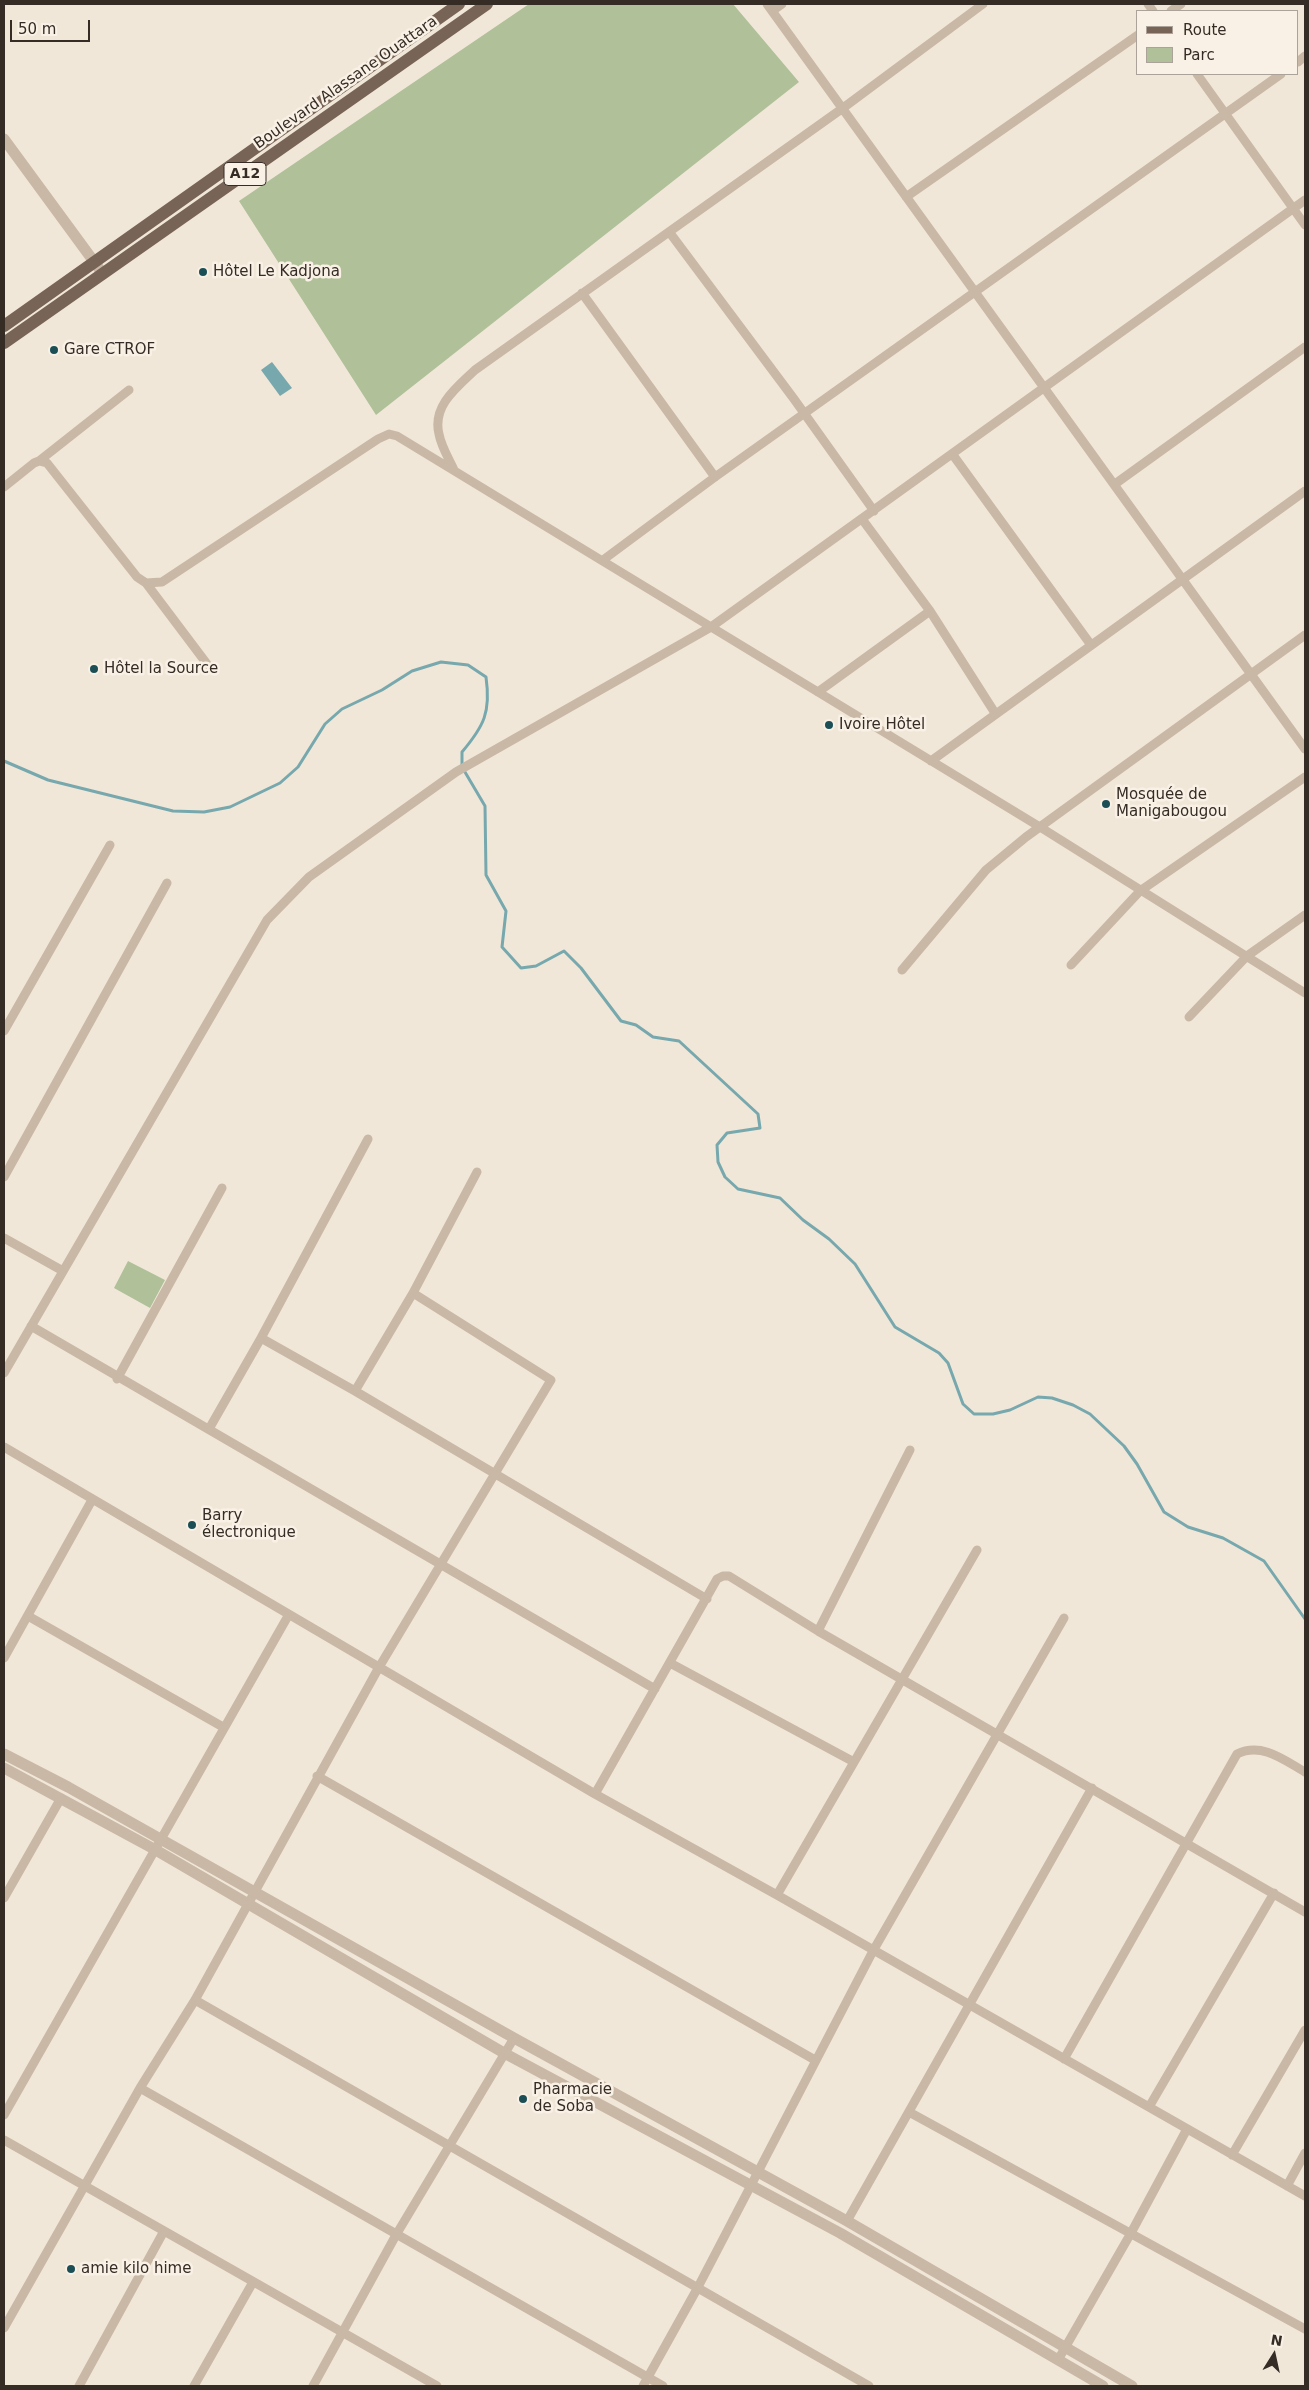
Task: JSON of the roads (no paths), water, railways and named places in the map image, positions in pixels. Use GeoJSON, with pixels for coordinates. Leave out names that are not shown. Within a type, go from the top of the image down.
{"type":"FeatureCollection","features":[{"type":"Feature","properties":{"kind":"main road","name":"Boulevard Alassane Ouattara"},"geometry":{"type":"LineString","coordinates":[[4,326],[459,4]]}},
{"type":"Feature","properties":{"kind":"main road","name":"Boulevard Alassane Ouattara"},"geometry":{"type":"LineString","coordinates":[[4,343],[484,5]]}},
{"type":"Feature","properties":{"kind":"main road"},"geometry":{"type":"LineString","coordinates":[[280,130],[290,142]]}},
{"type":"Feature","properties":{"kind":"street"},"geometry":{"type":"LineString","coordinates":[[782,4],[770,7],[1305,749]]}},
{"type":"Feature","properties":{"kind":"street"},"geometry":{"type":"LineString","coordinates":[[454,470],[438,433],[439,412],[448,397],[475,370],[844,108],[983,4]]}},
{"type":"Feature","properties":{"kind":"street"},"geometry":{"type":"LineString","coordinates":[[906,197],[1136,36]]}},
{"type":"Feature","properties":{"kind":"street"},"geometry":{"type":"LineString","coordinates":[[1198,75],[1305,225]]}},
{"type":"Feature","properties":{"kind":"street"},"geometry":{"type":"LineString","coordinates":[[603,560],[715,477],[1280,75]]}},
{"type":"Feature","properties":{"kind":"street"},"geometry":{"type":"LineString","coordinates":[[4,138],[104,274]]}},
{"type":"Feature","properties":{"kind":"street"},"geometry":{"type":"LineString","coordinates":[[4,1374],[267,920],[308,877],[456,772],[711,627],[953,455],[1305,200]]}},
{"type":"Feature","properties":{"kind":"street"},"geometry":{"type":"LineString","coordinates":[[670,232],[874,511]]}},
{"type":"Feature","properties":{"kind":"street"},"geometry":{"type":"LineString","coordinates":[[582,293],[715,477]]}},
{"type":"Feature","properties":{"kind":"street"},"geometry":{"type":"LineString","coordinates":[[1115,484],[1305,347]]}},
{"type":"Feature","properties":{"kind":"street"},"geometry":{"type":"LineString","coordinates":[[4,487],[128,390]]}},
{"type":"Feature","properties":{"kind":"street"},"geometry":{"type":"LineString","coordinates":[[146,583],[162,582],[378,439],[389,434],[408,441],[603,560],[1040,827],[1305,993]]}},
{"type":"Feature","properties":{"kind":"street"},"geometry":{"type":"LineString","coordinates":[[953,455],[1091,645]]}},
{"type":"Feature","properties":{"kind":"street"},"geometry":{"type":"LineString","coordinates":[[39,461],[47,463],[137,577],[146,583],[207,664]]}},
{"type":"Feature","properties":{"kind":"street"},"geometry":{"type":"LineString","coordinates":[[931,761],[1305,491]]}},
{"type":"Feature","properties":{"kind":"street"},"geometry":{"type":"LineString","coordinates":[[862,519],[930,611],[995,713]]}},
{"type":"Feature","properties":{"kind":"street"},"geometry":{"type":"LineString","coordinates":[[818,692],[930,611]]}},
{"type":"Feature","properties":{"kind":"street"},"geometry":{"type":"LineString","coordinates":[[902,970],[986,870],[1040,827],[1305,635]]}},
{"type":"Feature","properties":{"kind":"street"},"geometry":{"type":"LineString","coordinates":[[1071,965],[1140,891],[1305,777]]}},
{"type":"Feature","properties":{"kind":"street"},"geometry":{"type":"LineString","coordinates":[[4,1031],[110,845]]}},
{"type":"Feature","properties":{"kind":"street"},"geometry":{"type":"LineString","coordinates":[[4,1177],[167,883]]}},
{"type":"Feature","properties":{"kind":"street"},"geometry":{"type":"LineString","coordinates":[[1189,1017],[1247,956],[1305,915]]}},
{"type":"Feature","properties":{"kind":"street"},"geometry":{"type":"LineString","coordinates":[[210,1428],[261,1338],[368,1139]]}},
{"type":"Feature","properties":{"kind":"street"},"geometry":{"type":"LineString","coordinates":[[355,1391],[413,1293],[477,1172]]}},
{"type":"Feature","properties":{"kind":"street"},"geometry":{"type":"LineString","coordinates":[[117,1379],[222,1188]]}},
{"type":"Feature","properties":{"kind":"street"},"geometry":{"type":"LineString","coordinates":[[4,1238],[63,1271]]}},
{"type":"Feature","properties":{"kind":"street"},"geometry":{"type":"LineString","coordinates":[[4,2328],[140,2088],[195,2000],[378,1668],[551,1380],[413,1293]]}},
{"type":"Feature","properties":{"kind":"street"},"geometry":{"type":"LineString","coordinates":[[31,1326],[117,1379],[210,1428],[655,1689]]}},
{"type":"Feature","properties":{"kind":"street"},"geometry":{"type":"LineString","coordinates":[[261,1338],[355,1391],[707,1599]]}},
{"type":"Feature","properties":{"kind":"street"},"geometry":{"type":"LineString","coordinates":[[4,1448],[595,1794],[777,1895],[1305,2196]]}},
{"type":"Feature","properties":{"kind":"street"},"geometry":{"type":"LineString","coordinates":[[818,1631],[910,1450]]}},
{"type":"Feature","properties":{"kind":"street"},"geometry":{"type":"LineString","coordinates":[[4,1658],[92,1500]]}},
{"type":"Feature","properties":{"kind":"street"},"geometry":{"type":"LineString","coordinates":[[777,1895],[977,1550]]}},
{"type":"Feature","properties":{"kind":"street"},"geometry":{"type":"LineString","coordinates":[[595,1794],[717,1579],[723,1576],[730,1576],[818,1631],[1305,1912]]}},
{"type":"Feature","properties":{"kind":"street"},"geometry":{"type":"LineString","coordinates":[[28,1616],[223,1727]]}},
{"type":"Feature","properties":{"kind":"street"},"geometry":{"type":"LineString","coordinates":[[4,2115],[223,1727],[288,1616]]}},
{"type":"Feature","properties":{"kind":"street"},"geometry":{"type":"LineString","coordinates":[[643,2386],[697,2289],[873,1951],[1064,1618]]}},
{"type":"Feature","properties":{"kind":"street"},"geometry":{"type":"LineString","coordinates":[[670,1663],[854,1762]]}},
{"type":"Feature","properties":{"kind":"street"},"geometry":{"type":"LineString","coordinates":[[1064,2059],[1237,1754],[1254,1748],[1264,1750],[1305,1772]]}},
{"type":"Feature","properties":{"kind":"street"},"geometry":{"type":"LineString","coordinates":[[4,1754],[160,1838],[251,1898],[504,2053],[751,2184],[1103,2386]]}},
{"type":"Feature","properties":{"kind":"street"},"geometry":{"type":"LineString","coordinates":[[4,1768],[514,2038],[757,2171],[1066,2346],[1132,2386]]}},
{"type":"Feature","properties":{"kind":"street"},"geometry":{"type":"LineString","coordinates":[[317,1776],[815,2060]]}},
{"type":"Feature","properties":{"kind":"street"},"geometry":{"type":"LineString","coordinates":[[847,2221],[1092,1788]]}},
{"type":"Feature","properties":{"kind":"street"},"geometry":{"type":"LineString","coordinates":[[4,1898],[62,1798]]}},
{"type":"Feature","properties":{"kind":"street"},"geometry":{"type":"LineString","coordinates":[[1149,2107],[1274,1893]]}},
{"type":"Feature","properties":{"kind":"street"},"geometry":{"type":"LineString","coordinates":[[195,2000],[869,2386]]}},
{"type":"Feature","properties":{"kind":"street"},"geometry":{"type":"LineString","coordinates":[[1232,2156],[1305,2030]]}},
{"type":"Feature","properties":{"kind":"street"},"geometry":{"type":"LineString","coordinates":[[313,2386],[396,2235],[514,2038]]}},
{"type":"Feature","properties":{"kind":"street"},"geometry":{"type":"LineString","coordinates":[[140,2088],[663,2386]]}},
{"type":"Feature","properties":{"kind":"street"},"geometry":{"type":"LineString","coordinates":[[909,2112],[1305,2329]]}},
{"type":"Feature","properties":{"kind":"street"},"geometry":{"type":"LineString","coordinates":[[1058,2360],[1131,2233],[1186,2129]]}},
{"type":"Feature","properties":{"kind":"street"},"geometry":{"type":"LineString","coordinates":[[4,2140],[437,2386]]}},
{"type":"Feature","properties":{"kind":"street"},"geometry":{"type":"LineString","coordinates":[[1287,2186],[1305,2153]]}},
{"type":"Feature","properties":{"kind":"street"},"geometry":{"type":"LineString","coordinates":[[79,2386],[164,2231]]}},
{"type":"Feature","properties":{"kind":"street"},"geometry":{"type":"LineString","coordinates":[[194,2386],[253,2282]]}},
{"type":"Feature","properties":{"kind":"water"},"geometry":{"type":"Polygon","coordinates":[[[272,362],[292,388],[280,396],[261,370],[272,362]]]}},
{"type":"Feature","properties":{"kind":"waterway"},"geometry":{"type":"LineString","coordinates":[[4,761],[48,780],[173,811],[204,812],[230,807],[280,783],[298,767],[325,724],[342,709],[382,690],[412,671],[441,662],[468,665],[486,677],[487,700],[481,726],[462,752],[462,767],[485,806],[486,875],[506,911],[502,947],[521,968],[536,966],[564,951],[581,968],[621,1021],[636,1025],[653,1037],[679,1041],[758,1114],[760,1128],[727,1133],[717,1145],[718,1162],[725,1177],[738,1189],[780,1198],[803,1220],[829,1239],[855,1264],[895,1327],[939,1353],[948,1363],[963,1404],[974,1414],[993,1414],[1010,1410],[1038,1397],[1052,1398],[1073,1405],[1090,1414],[1124,1446],[1137,1464],[1164,1512],[1188,1527],[1223,1538],[1264,1561],[1305,1619]]}},
{"type":"Feature","properties":{"kind":"place","name":"Hôtel Le Kadjona"},"geometry":{"type":"Point","coordinates":[203,272]}},
{"type":"Feature","properties":{"kind":"place","name":"Gare CTROF"},"geometry":{"type":"Point","coordinates":[54,350]}},
{"type":"Feature","properties":{"kind":"place","name":"Hôtel la Source"},"geometry":{"type":"Point","coordinates":[94,669]}},
{"type":"Feature","properties":{"kind":"place","name":"Ivoire Hôtel"},"geometry":{"type":"Point","coordinates":[829,725]}},
{"type":"Feature","properties":{"kind":"place","name":"Mosquée de Manigabougou"},"geometry":{"type":"Point","coordinates":[1106,804]}},
{"type":"Feature","properties":{"kind":"place","name":"Barry électronique"},"geometry":{"type":"Point","coordinates":[192,1525]}},
{"type":"Feature","properties":{"kind":"place","name":"Pharmacie de Soba"},"geometry":{"type":"Point","coordinates":[523,2099]}},
{"type":"Feature","properties":{"kind":"place","name":"amie kilo hime"},"geometry":{"type":"Point","coordinates":[71,2269]}}]}
